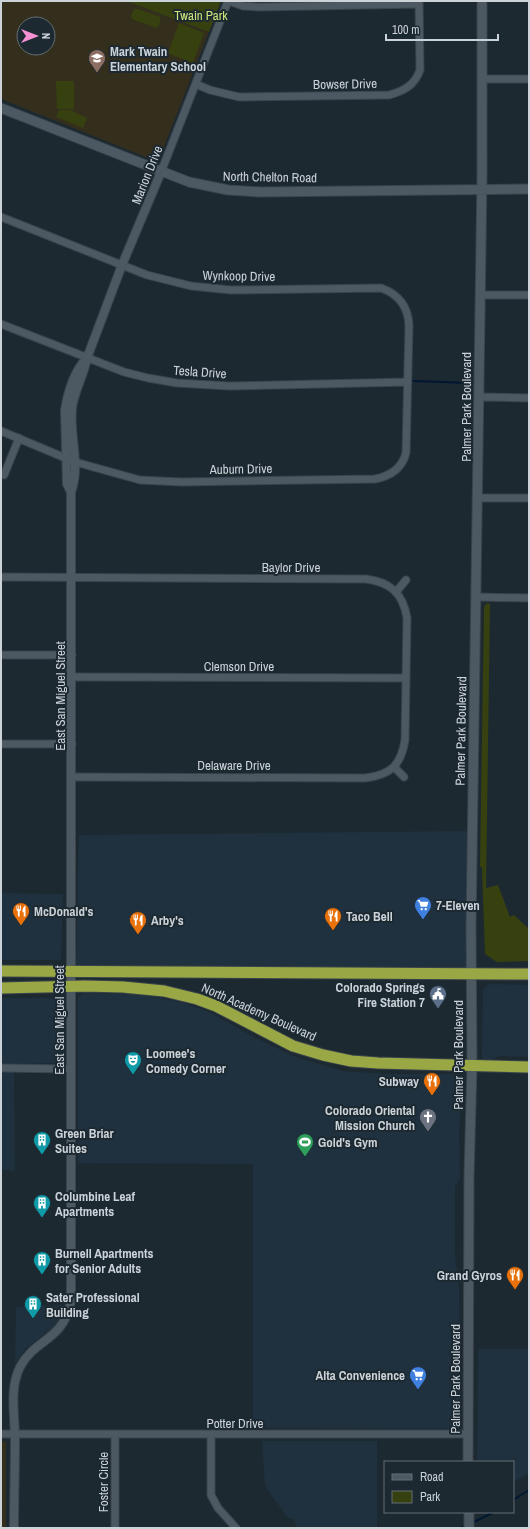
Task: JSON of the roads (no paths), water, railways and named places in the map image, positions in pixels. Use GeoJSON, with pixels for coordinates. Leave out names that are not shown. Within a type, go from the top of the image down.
{"type":"FeatureCollection","features":[{"type":"Feature","properties":{"kind":"highway","name":"North Academy Boulevard"},"geometry":{"type":"LineString","coordinates":[[1,971],[529,974]]}},
{"type":"Feature","properties":{"kind":"highway","name":"North Academy Boulevard"},"geometry":{"type":"LineString","coordinates":[[1,988],[138,988],[164,991],[181,994],[216,1006],[293,1046],[323,1055],[351,1061],[529,1067]]}},
{"type":"Feature","properties":{"kind":"main road","name":"Palmer Park Boulevard"},"geometry":{"type":"LineString","coordinates":[[468,1461],[469,1176],[472,1066],[471,974],[482,189],[482,1]]}},
{"type":"Feature","properties":{"kind":"main road","name":"North Chelton Road"},"geometry":{"type":"LineString","coordinates":[[1,108],[161,172],[202,186],[242,192],[529,189]]}},
{"type":"Feature","properties":{"kind":"main road"},"geometry":{"type":"LineString","coordinates":[[469,1513],[469,1528]]}},
{"type":"Feature","properties":{"kind":"street"},"geometry":{"type":"LineString","coordinates":[[229,1],[243,6],[259,7],[419,3]]}},
{"type":"Feature","properties":{"kind":"street","name":"Marion Drive"},"geometry":{"type":"LineString","coordinates":[[75,462],[72,408],[85,371],[87,358],[122,265],[161,172],[229,1]]}},
{"type":"Feature","properties":{"kind":"street","name":"Bowser Drive"},"geometry":{"type":"LineString","coordinates":[[196,84],[221,93],[244,97],[389,95],[397,93],[404,90],[414,82],[418,77],[420,70],[419,3]]}},
{"type":"Feature","properties":{"kind":"street"},"geometry":{"type":"LineString","coordinates":[[483,79],[529,79]]}},
{"type":"Feature","properties":{"kind":"street","name":"Wynkoop Drive"},"geometry":{"type":"LineString","coordinates":[[1,217],[122,265],[162,279],[191,286],[231,290],[374,287],[388,291],[399,299],[407,312],[409,324],[408,382]]}},
{"type":"Feature","properties":{"kind":"street"},"geometry":{"type":"LineString","coordinates":[[480,295],[529,295]]}},
{"type":"Feature","properties":{"kind":"street","name":"Tesla Drive"},"geometry":{"type":"LineString","coordinates":[[1,324],[124,372],[148,378],[192,385],[229,386],[408,382]]}},
{"type":"Feature","properties":{"kind":"street","name":"Marion Drive"},"geometry":{"type":"LineString","coordinates":[[65,457],[65,410],[67,398],[79,367],[87,358]]}},
{"type":"Feature","properties":{"kind":"street","name":"Auburn Drive"},"geometry":{"type":"LineString","coordinates":[[1,431],[75,462],[140,480],[181,482],[376,479],[384,478],[400,467],[404,460],[406,453],[408,382]]}},
{"type":"Feature","properties":{"kind":"street"},"geometry":{"type":"LineString","coordinates":[[479,397],[529,398]]}},
{"type":"Feature","properties":{"kind":"street"},"geometry":{"type":"LineString","coordinates":[[4,475],[19,438]]}},
{"type":"Feature","properties":{"kind":"street","name":"East San Miguel Street"},"geometry":{"type":"LineString","coordinates":[[65,457],[67,484],[71,492]]}},
{"type":"Feature","properties":{"kind":"street","name":"East San Miguel Street"},"geometry":{"type":"LineString","coordinates":[[14,1528],[14,1388],[19,1369],[28,1355],[50,1338],[62,1326],[68,1312],[70,1301],[72,777],[71,492],[74,484],[75,462]]}},
{"type":"Feature","properties":{"kind":"street"},"geometry":{"type":"LineString","coordinates":[[478,498],[529,498]]}},
{"type":"Feature","properties":{"kind":"street","name":"Baylor Drive"},"geometry":{"type":"LineString","coordinates":[[1,577],[366,580],[381,582],[396,592]]}},
{"type":"Feature","properties":{"kind":"street"},"geometry":{"type":"LineString","coordinates":[[404,777],[394,767],[400,758],[405,740],[407,618],[403,602],[396,592],[406,580]]}},
{"type":"Feature","properties":{"kind":"street"},"geometry":{"type":"LineString","coordinates":[[476,597],[529,598]]}},
{"type":"Feature","properties":{"kind":"street"},"geometry":{"type":"LineString","coordinates":[[1,655],[72,655]]}},
{"type":"Feature","properties":{"kind":"street","name":"Clemson Drive"},"geometry":{"type":"LineString","coordinates":[[72,677],[406,678]]}},
{"type":"Feature","properties":{"kind":"street"},"geometry":{"type":"LineString","coordinates":[[1,744],[72,744]]}},
{"type":"Feature","properties":{"kind":"street","name":"Delaware Drive"},"geometry":{"type":"LineString","coordinates":[[72,777],[366,778],[383,774],[394,767]]}},
{"type":"Feature","properties":{"kind":"street"},"geometry":{"type":"LineString","coordinates":[[1,1068],[71,1069]]}},
{"type":"Feature","properties":{"kind":"street","name":"Potter Drive"},"geometry":{"type":"LineString","coordinates":[[1,1434],[468,1434]]}},
{"type":"Feature","properties":{"kind":"street","name":"Foster Circle"},"geometry":{"type":"LineString","coordinates":[[115,1435],[115,1528]]}},
{"type":"Feature","properties":{"kind":"street"},"geometry":{"type":"LineString","coordinates":[[211,1435],[211,1496],[218,1508],[236,1528]]}},
{"type":"Feature","properties":{"kind":"waterway"},"geometry":{"type":"LineString","coordinates":[[413,381],[470,383]]}},
{"type":"Feature","properties":{"kind":"waterway"},"geometry":{"type":"LineString","coordinates":[[514,1499],[529,1490]]}},
{"type":"Feature","properties":{"kind":"waterway"},"geometry":{"type":"LineString","coordinates":[[472,1523],[492,1513]]}},
{"type":"Feature","properties":{"kind":"waterway"},"geometry":{"type":"LineString","coordinates":[[461,1528],[466,1526]]}},
{"type":"Feature","properties":{"kind":"place","name":"Mark Twain Elementary School"},"geometry":{"type":"Point","coordinates":[97,73]}},
{"type":"Feature","properties":{"kind":"place","name":"7-Eleven"},"geometry":{"type":"Point","coordinates":[423,920]}},
{"type":"Feature","properties":{"kind":"place","name":"McDonald's"},"geometry":{"type":"Point","coordinates":[21,926]}},
{"type":"Feature","properties":{"kind":"place","name":"Taco Bell"},"geometry":{"type":"Point","coordinates":[333,931]}},
{"type":"Feature","properties":{"kind":"place","name":"Arby's"},"geometry":{"type":"Point","coordinates":[138,935]}},
{"type":"Feature","properties":{"kind":"place","name":"Colorado Springs Fire Station 7"},"geometry":{"type":"Point","coordinates":[438,1009]}},
{"type":"Feature","properties":{"kind":"place","name":"Loomee's Comedy Corner"},"geometry":{"type":"Point","coordinates":[133,1075]}},
{"type":"Feature","properties":{"kind":"place","name":"Subway"},"geometry":{"type":"Point","coordinates":[432,1096]}},
{"type":"Feature","properties":{"kind":"place","name":"Colorado Oriental Mission Church"},"geometry":{"type":"Point","coordinates":[428,1132]}},
{"type":"Feature","properties":{"kind":"place","name":"Green Briar Suites"},"geometry":{"type":"Point","coordinates":[42,1155]}},
{"type":"Feature","properties":{"kind":"place","name":"Gold's Gym"},"geometry":{"type":"Point","coordinates":[305,1157]}},
{"type":"Feature","properties":{"kind":"place","name":"Columbine Leaf Apartments"},"geometry":{"type":"Point","coordinates":[42,1218]}},
{"type":"Feature","properties":{"kind":"place","name":"Burnell Apartments for Senior Adults"},"geometry":{"type":"Point","coordinates":[42,1275]}},
{"type":"Feature","properties":{"kind":"place","name":"Grand Gyros"},"geometry":{"type":"Point","coordinates":[515,1290]}},
{"type":"Feature","properties":{"kind":"place","name":"Sater Professional Building"},"geometry":{"type":"Point","coordinates":[33,1319]}},
{"type":"Feature","properties":{"kind":"place","name":"Alta Convenience"},"geometry":{"type":"Point","coordinates":[418,1390]}},
{"type":"Feature","properties":{"kind":"park label","name":"Twain Park"},"geometry":{"type":"Point","coordinates":[201,15]}}]}
